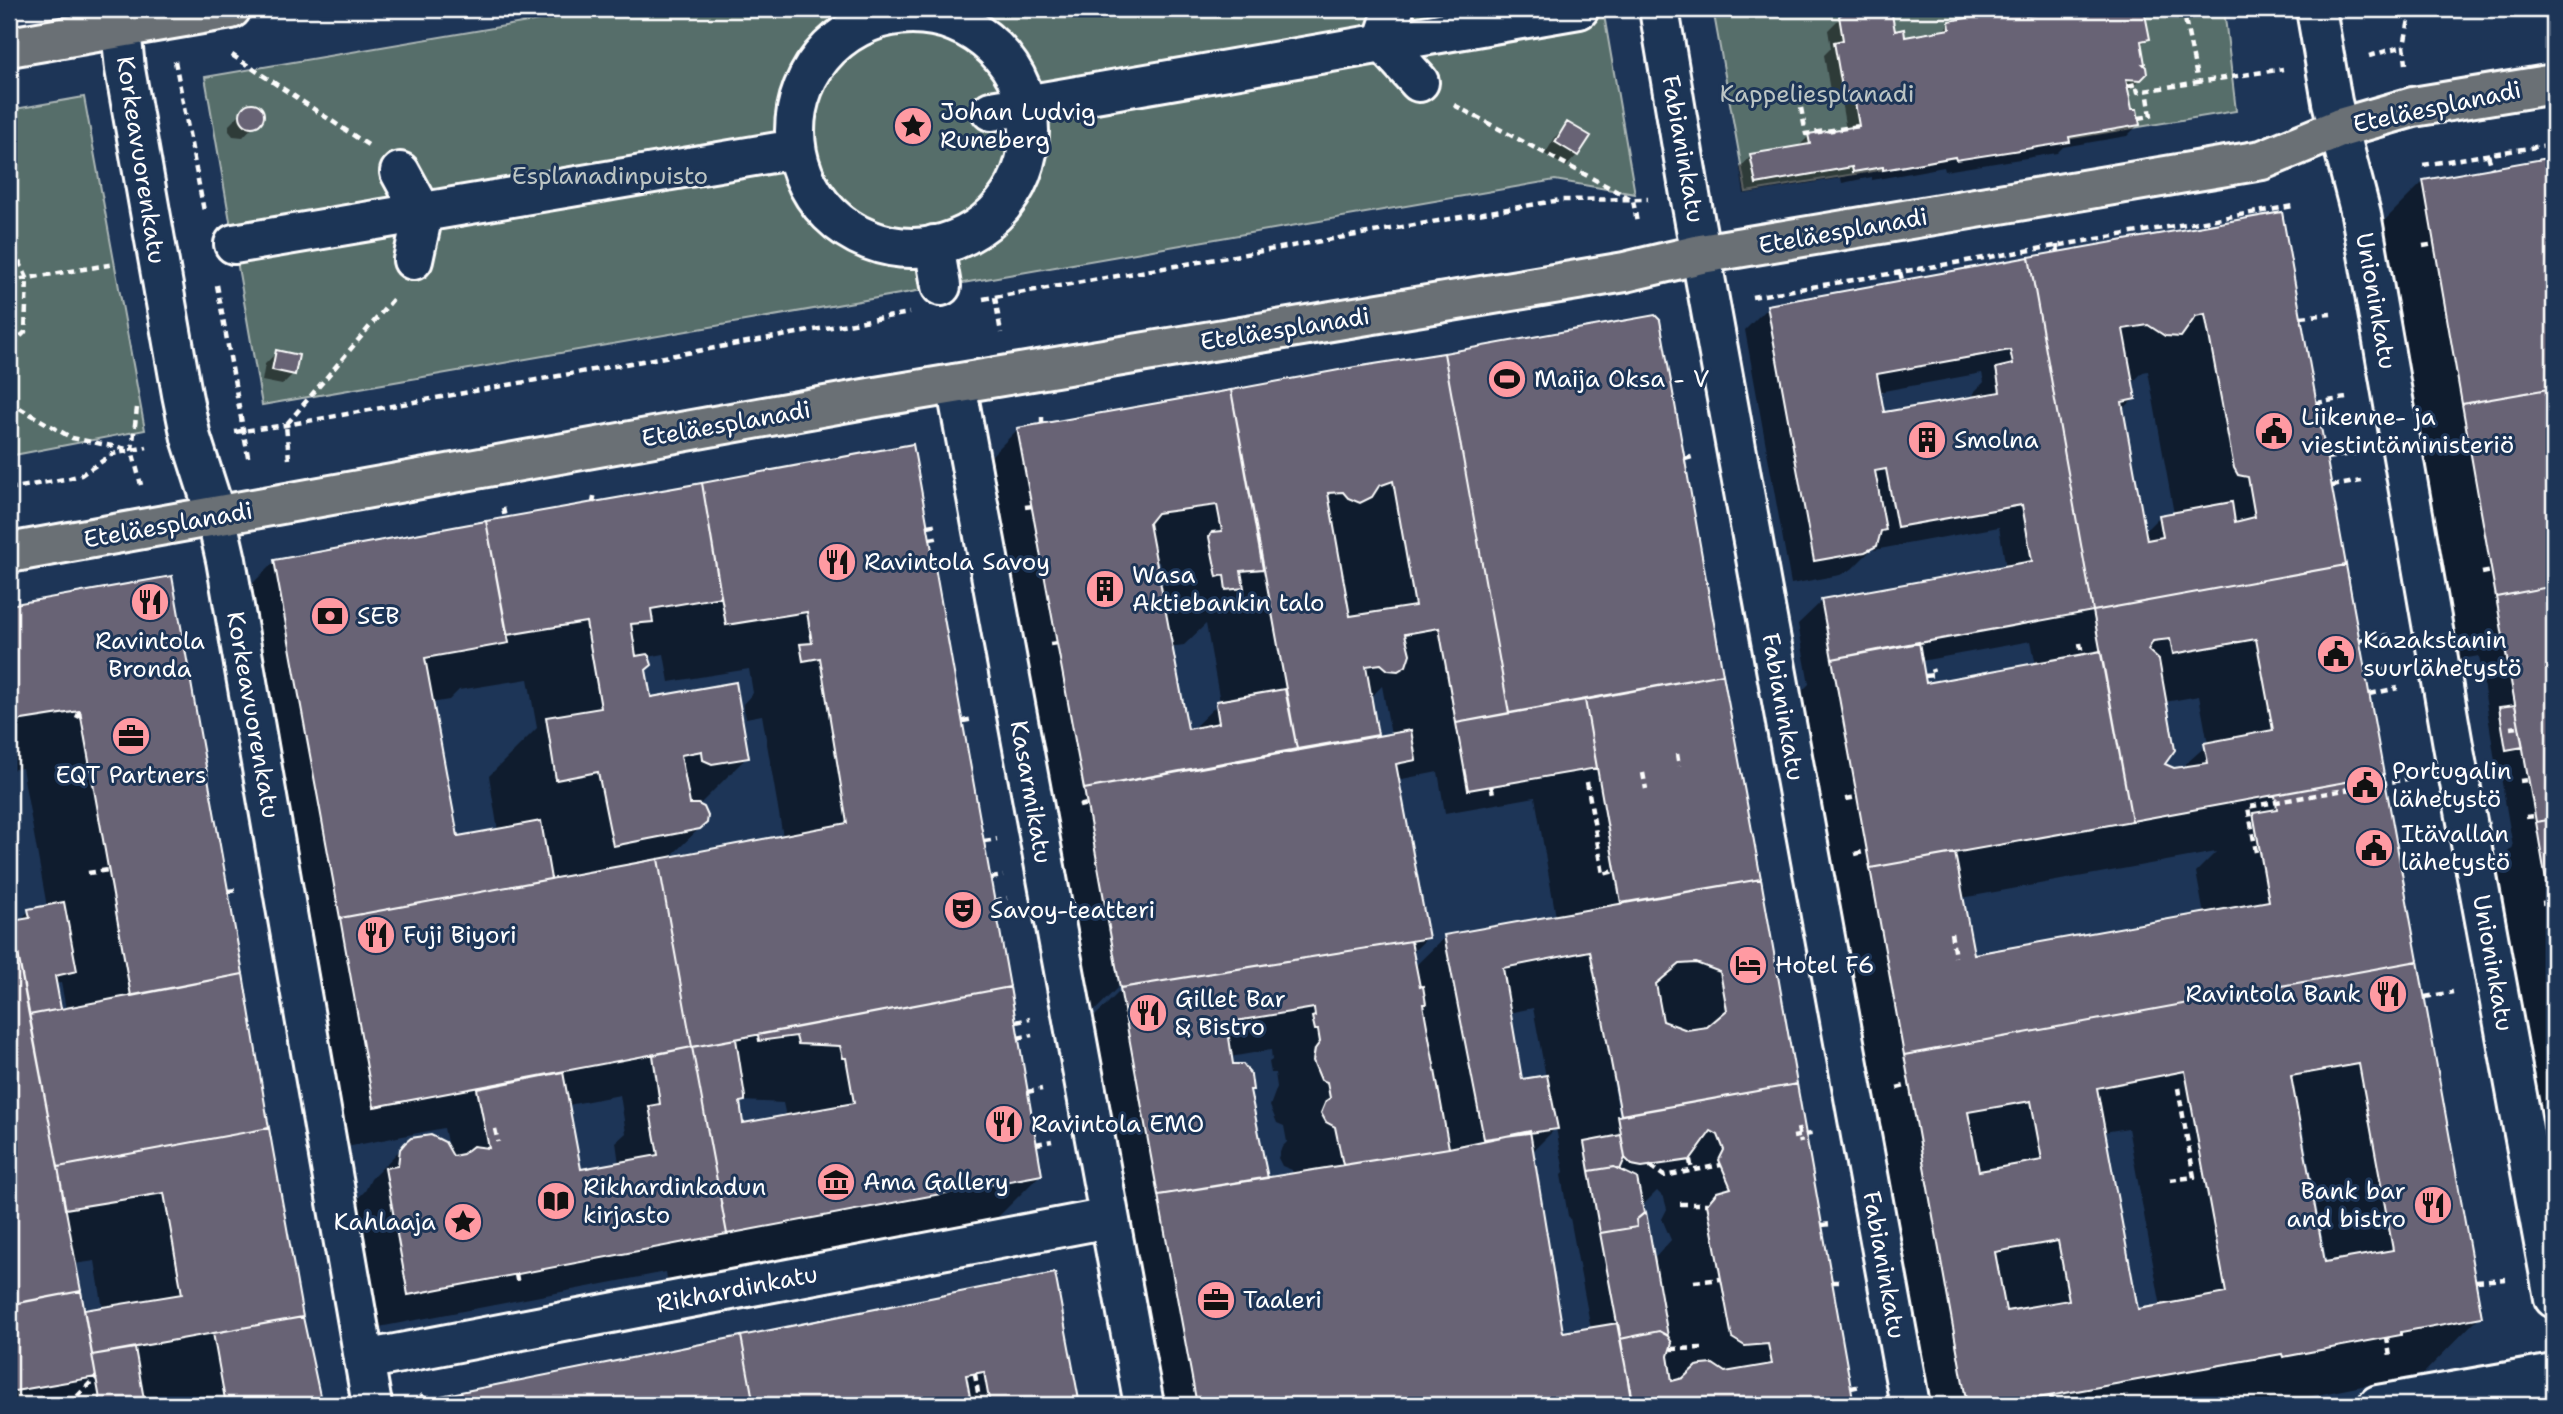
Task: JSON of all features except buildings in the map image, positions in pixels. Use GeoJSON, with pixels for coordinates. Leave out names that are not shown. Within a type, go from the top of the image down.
{"type":"FeatureCollection","features":[{"type":"Feature","properties":{"kind":"main road"},"geometry":{"type":"LineString","coordinates":[[9,47],[120,18],[231,9]]}},
{"type":"Feature","properties":{"kind":"main road","name":"Eteläesplanadi"},"geometry":{"type":"LineString","coordinates":[[9,553],[956,384],[1625,272],[1701,254],[2262,160],[2340,128],[2413,107],[2554,84]]}},
{"type":"Feature","properties":{"kind":"street"},"geometry":{"type":"LineString","coordinates":[[1008,108],[1389,25],[1579,9]]}},
{"type":"Feature","properties":{"kind":"street","name":"Fabianinkatu"},"geometry":{"type":"LineString","coordinates":[[1659,9],[1910,1405]]}},
{"type":"Feature","properties":{"kind":"street","name":"Unioninkatu"},"geometry":{"type":"LineString","coordinates":[[2316,9],[2332,102],[2361,214],[2554,1298]]}},
{"type":"Feature","properties":{"kind":"street"},"geometry":{"type":"LineString","coordinates":[[891,13],[945,19],[985,40],[1015,75],[1008,108],[1029,142],[1024,164],[1009,195],[987,221],[968,234],[924,248],[878,244],[857,235],[838,222],[822,206],[809,187],[796,149],[795,120],[799,98],[808,76],[837,41],[856,28],[891,13]]}},
{"type":"Feature","properties":{"kind":"street","name":"Korkeavuorenkatu"},"geometry":{"type":"LineString","coordinates":[[120,18],[125,69],[154,246],[191,438],[216,516],[226,560],[372,1405]]}},
{"type":"Feature","properties":{"kind":"street"},"geometry":{"type":"LineString","coordinates":[[1389,25],[1419,82]]}},
{"type":"Feature","properties":{"kind":"street"},"geometry":{"type":"LineString","coordinates":[[234,244],[796,149]]}},
{"type":"Feature","properties":{"kind":"street"},"geometry":{"type":"LineString","coordinates":[[400,172],[423,214],[413,260]]}},
{"type":"Feature","properties":{"kind":"street"},"geometry":{"type":"LineString","coordinates":[[934,245],[941,286]]}},
{"type":"Feature","properties":{"kind":"street","name":"Kasarmikatu"},"geometry":{"type":"LineString","coordinates":[[956,384],[1144,1405]]}},
{"type":"Feature","properties":{"kind":"street","name":"Rikhardinkatu"},"geometry":{"type":"LineString","coordinates":[[364,1360],[1109,1218]]}},
{"type":"Feature","properties":{"kind":"street"},"geometry":{"type":"LineString","coordinates":[[2378,1405],[2554,1374]]}},
{"type":"Feature","properties":{"kind":"path"},"geometry":{"type":"LineString","coordinates":[[1983,9],[1984,15]]}},
{"type":"Feature","properties":{"kind":"path"},"geometry":{"type":"LineString","coordinates":[[2183,9],[2198,82]]}},
{"type":"Feature","properties":{"kind":"path"},"geometry":{"type":"LineString","coordinates":[[2407,72],[2403,46],[2411,9]]}},
{"type":"Feature","properties":{"kind":"path"},"geometry":{"type":"LineString","coordinates":[[2358,59],[2403,46]]}},
{"type":"Feature","properties":{"kind":"path"},"geometry":{"type":"LineString","coordinates":[[226,51],[393,162],[400,172]]}},
{"type":"Feature","properties":{"kind":"path"},"geometry":{"type":"LineString","coordinates":[[2128,86],[2136,84],[2138,92],[2285,69]]}},
{"type":"Feature","properties":{"kind":"path"},"geometry":{"type":"LineString","coordinates":[[1419,82],[1428,91],[1633,200]]}},
{"type":"Feature","properties":{"kind":"path"},"geometry":{"type":"LineString","coordinates":[[2139,118],[2151,116],[2147,90]]}},
{"type":"Feature","properties":{"kind":"path"},"geometry":{"type":"LineString","coordinates":[[1801,108],[1806,134],[1859,126]]}},
{"type":"Feature","properties":{"kind":"path"},"geometry":{"type":"LineString","coordinates":[[2423,165],[2554,144]]}},
{"type":"Feature","properties":{"kind":"path"},"geometry":{"type":"LineString","coordinates":[[2488,155],[2492,168]]}},
{"type":"Feature","properties":{"kind":"path"},"geometry":{"type":"LineString","coordinates":[[2027,250],[2293,206]]}},
{"type":"Feature","properties":{"kind":"path"},"geometry":{"type":"LineString","coordinates":[[9,239],[27,278],[25,332],[9,348]]}},
{"type":"Feature","properties":{"kind":"path"},"geometry":{"type":"LineString","coordinates":[[2423,246],[2435,244]]}},
{"type":"Feature","properties":{"kind":"path"},"geometry":{"type":"LineString","coordinates":[[2057,245],[2058,252]]}},
{"type":"Feature","properties":{"kind":"path"},"geometry":{"type":"LineString","coordinates":[[286,425],[405,286],[413,260]]}},
{"type":"Feature","properties":{"kind":"path"},"geometry":{"type":"LineString","coordinates":[[9,281],[123,264]]}},
{"type":"Feature","properties":{"kind":"path"},"geometry":{"type":"LineString","coordinates":[[1900,272],[1902,280]]}},
{"type":"Feature","properties":{"kind":"path"},"geometry":{"type":"LineString","coordinates":[[2301,317],[2331,314]]}},
{"type":"Feature","properties":{"kind":"path"},"geometry":{"type":"LineString","coordinates":[[2316,403],[2346,398]]}},
{"type":"Feature","properties":{"kind":"path"},"geometry":{"type":"LineString","coordinates":[[9,402],[72,438],[132,450]]}},
{"type":"Feature","properties":{"kind":"path"},"geometry":{"type":"LineString","coordinates":[[1042,415],[1042,424]]}},
{"type":"Feature","properties":{"kind":"path"},"geometry":{"type":"LineString","coordinates":[[9,489],[82,475],[113,454],[243,430],[250,468]]}},
{"type":"Feature","properties":{"kind":"path"},"geometry":{"type":"LineString","coordinates":[[2327,458],[2356,453]]}},
{"type":"Feature","properties":{"kind":"path"},"geometry":{"type":"LineString","coordinates":[[2332,486],[2361,481]]}},
{"type":"Feature","properties":{"kind":"path"},"geometry":{"type":"LineString","coordinates":[[593,503],[595,491]]}},
{"type":"Feature","properties":{"kind":"path"},"geometry":{"type":"LineString","coordinates":[[1026,507],[1033,506]]}},
{"type":"Feature","properties":{"kind":"path"},"geometry":{"type":"LineString","coordinates":[[2482,573],[2492,571]]}},
{"type":"Feature","properties":{"kind":"path"},"geometry":{"type":"LineString","coordinates":[[2360,640],[2389,635]]}},
{"type":"Feature","properties":{"kind":"path"},"geometry":{"type":"LineString","coordinates":[[1050,644],[1058,643]]}},
{"type":"Feature","properties":{"kind":"path"},"geometry":{"type":"LineString","coordinates":[[2080,643],[2082,655]]}},
{"type":"Feature","properties":{"kind":"path"},"geometry":{"type":"LineString","coordinates":[[2366,673],[2395,667]]}},
{"type":"Feature","properties":{"kind":"path"},"geometry":{"type":"LineString","coordinates":[[1925,676],[1934,675],[1932,669]]}},
{"type":"Feature","properties":{"kind":"path"},"geometry":{"type":"LineString","coordinates":[[2370,694],[2399,688]]}},
{"type":"Feature","properties":{"kind":"path"},"geometry":{"type":"LineString","coordinates":[[78,718],[80,711]]}},
{"type":"Feature","properties":{"kind":"path"},"geometry":{"type":"LineString","coordinates":[[2510,728],[2519,727]]}},
{"type":"Feature","properties":{"kind":"path"},"geometry":{"type":"LineString","coordinates":[[1677,754],[1679,766]]}},
{"type":"Feature","properties":{"kind":"path"},"geometry":{"type":"LineString","coordinates":[[1643,773],[1646,789]]}},
{"type":"Feature","properties":{"kind":"path"},"geometry":{"type":"LineString","coordinates":[[2256,852],[2248,807],[2415,778]]}},
{"type":"Feature","properties":{"kind":"path"},"geometry":{"type":"LineString","coordinates":[[2520,781],[2528,780]]}},
{"type":"Feature","properties":{"kind":"path"},"geometry":{"type":"LineString","coordinates":[[1587,782],[1603,874],[1615,871]]}},
{"type":"Feature","properties":{"kind":"path"},"geometry":{"type":"LineString","coordinates":[[1491,786],[1494,797]]}},
{"type":"Feature","properties":{"kind":"path"},"geometry":{"type":"LineString","coordinates":[[1846,799],[1857,797]]}},
{"type":"Feature","properties":{"kind":"path"},"geometry":{"type":"LineString","coordinates":[[1079,806],[1087,804]]}},
{"type":"Feature","properties":{"kind":"path"},"geometry":{"type":"LineString","coordinates":[[2526,817],[2535,816]]}},
{"type":"Feature","properties":{"kind":"path"},"geometry":{"type":"LineString","coordinates":[[984,841],[997,839]]}},
{"type":"Feature","properties":{"kind":"path"},"geometry":{"type":"LineString","coordinates":[[1855,854],[1867,852]]}},
{"type":"Feature","properties":{"kind":"path"},"geometry":{"type":"LineString","coordinates":[[88,873],[108,870]]}},
{"type":"Feature","properties":{"kind":"path"},"geometry":{"type":"LineString","coordinates":[[990,878],[1004,876]]}},
{"type":"Feature","properties":{"kind":"path"},"geometry":{"type":"LineString","coordinates":[[228,891],[237,890]]}},
{"type":"Feature","properties":{"kind":"path"},"geometry":{"type":"LineString","coordinates":[[995,901],[1008,898]]}},
{"type":"Feature","properties":{"kind":"path"},"geometry":{"type":"LineString","coordinates":[[2542,903],[2549,902]]}},
{"type":"Feature","properties":{"kind":"path"},"geometry":{"type":"LineString","coordinates":[[1951,933],[1955,957]]}},
{"type":"Feature","properties":{"kind":"path"},"geometry":{"type":"LineString","coordinates":[[2424,997],[2454,992]]}},
{"type":"Feature","properties":{"kind":"path"},"geometry":{"type":"LineString","coordinates":[[1016,1022],[1031,1019]]}},
{"type":"Feature","properties":{"kind":"path"},"geometry":{"type":"LineString","coordinates":[[1018,1038],[1033,1035]]}},
{"type":"Feature","properties":{"kind":"path"},"geometry":{"type":"LineString","coordinates":[[1896,1088],[1909,1086]]}},
{"type":"Feature","properties":{"kind":"path"},"geometry":{"type":"LineString","coordinates":[[2170,1180],[2194,1177],[2178,1088]]}},
{"type":"Feature","properties":{"kind":"path"},"geometry":{"type":"LineString","coordinates":[[1027,1092],[1043,1089]]}},
{"type":"Feature","properties":{"kind":"path"},"geometry":{"type":"LineString","coordinates":[[1796,1137],[1798,1128]]}},
{"type":"Feature","properties":{"kind":"path"},"geometry":{"type":"LineString","coordinates":[[495,1129],[498,1142]]}},
{"type":"Feature","properties":{"kind":"path"},"geometry":{"type":"LineString","coordinates":[[1796,1137],[1821,1132]]}},
{"type":"Feature","properties":{"kind":"path"},"geometry":{"type":"LineString","coordinates":[[1796,1137],[1801,1143]]}},
{"type":"Feature","properties":{"kind":"path"},"geometry":{"type":"LineString","coordinates":[[1036,1144],[1053,1140]]}},
{"type":"Feature","properties":{"kind":"path"},"geometry":{"type":"LineString","coordinates":[[1690,1160],[1692,1171]]}},
{"type":"Feature","properties":{"kind":"path"},"geometry":{"type":"LineString","coordinates":[[1650,1166],[1664,1176],[1721,1166]]}},
{"type":"Feature","properties":{"kind":"path"},"geometry":{"type":"LineString","coordinates":[[1680,1204],[1707,1204]]}},
{"type":"Feature","properties":{"kind":"path"},"geometry":{"type":"LineString","coordinates":[[516,1274],[518,1285]]}},
{"type":"Feature","properties":{"kind":"path"},"geometry":{"type":"LineString","coordinates":[[1694,1282],[1721,1279]]}},
{"type":"Feature","properties":{"kind":"path"},"geometry":{"type":"LineString","coordinates":[[2476,1281],[2506,1279]]}},
{"type":"Feature","properties":{"kind":"path"},"geometry":{"type":"LineString","coordinates":[[2387,1337],[2390,1357]]}},
{"type":"Feature","properties":{"kind":"path"},"geometry":{"type":"LineString","coordinates":[[1671,1349],[1706,1348]]}},
{"type":"Feature","properties":{"kind":"path"},"geometry":{"type":"LineString","coordinates":[[975,1374],[981,1405]]}},
{"type":"Feature","properties":{"kind":"path"},"geometry":{"type":"LineString","coordinates":[[69,1405],[96,1377]]}},
{"type":"Feature","properties":{"kind":"path"},"geometry":{"type":"LineString","coordinates":[[417,1393],[435,1405]]}},
{"type":"Feature","properties":{"kind":"path"},"geometry":{"type":"LineString","coordinates":[[2051,1396],[2053,1405]]}},
{"type":"Feature","properties":{"kind":"green space","name":"Esplanadinpuisto"},"geometry":{"type":"Polygon","coordinates":[[[604,9],[1603,9],[1635,194],[1555,180],[262,405],[205,77],[604,9]]]}},
{"type":"Feature","properties":{"kind":"green space","name":"Kappeliesplanadi"},"geometry":{"type":"Polygon","coordinates":[[[1713,9],[2224,9],[2236,111],[1746,192],[1713,9]]]}},
{"type":"Feature","properties":{"kind":"green space"},"geometry":{"type":"Polygon","coordinates":[[[84,97],[145,430],[9,456],[9,110],[84,97]]]}},
{"type":"Feature","properties":{"kind":"tram line"},"geometry":{"type":"LineString","coordinates":[[2416,9],[2474,15],[2533,9]]}},
{"type":"Feature","properties":{"kind":"place","name":"Johan Ludvig Runeberg"},"geometry":{"type":"Point","coordinates":[913,126]}},
{"type":"Feature","properties":{"kind":"place","name":"Maija Oksa - V"},"geometry":{"type":"Point","coordinates":[1507,379]}},
{"type":"Feature","properties":{"kind":"place","name":"Liikenne- ja viestintäministeriö"},"geometry":{"type":"Point","coordinates":[2274,431]}},
{"type":"Feature","properties":{"kind":"place","name":"Smolna"},"geometry":{"type":"Point","coordinates":[1927,440]}},
{"type":"Feature","properties":{"kind":"place","name":"Ravintola Savoy"},"geometry":{"type":"Point","coordinates":[837,562]}},
{"type":"Feature","properties":{"kind":"place","name":"Wasa Aktiebankin talo"},"geometry":{"type":"Point","coordinates":[1105,589]}},
{"type":"Feature","properties":{"kind":"place","name":"Ravintola Bronda"},"geometry":{"type":"Point","coordinates":[150,602]}},
{"type":"Feature","properties":{"kind":"place","name":"SEB"},"geometry":{"type":"Point","coordinates":[330,616]}},
{"type":"Feature","properties":{"kind":"place","name":"Kazakstanin suurlähetystö"},"geometry":{"type":"Point","coordinates":[2336,654]}},
{"type":"Feature","properties":{"kind":"place","name":"EQT Partners"},"geometry":{"type":"Point","coordinates":[131,736]}},
{"type":"Feature","properties":{"kind":"place","name":"Portugalin lähetystö"},"geometry":{"type":"Point","coordinates":[2365,785]}},
{"type":"Feature","properties":{"kind":"place","name":"Itävallan lähetystö"},"geometry":{"type":"Point","coordinates":[2374,848]}},
{"type":"Feature","properties":{"kind":"place","name":"Savoy-teatteri"},"geometry":{"type":"Point","coordinates":[963,910]}},
{"type":"Feature","properties":{"kind":"place","name":"Fuji Biyori"},"geometry":{"type":"Point","coordinates":[376,935]}},
{"type":"Feature","properties":{"kind":"place","name":"Hotel F6"},"geometry":{"type":"Point","coordinates":[1748,965]}},
{"type":"Feature","properties":{"kind":"place","name":"Ravintola Bank"},"geometry":{"type":"Point","coordinates":[2388,994]}},
{"type":"Feature","properties":{"kind":"place","name":"Gillet Bar & Bistro"},"geometry":{"type":"Point","coordinates":[1148,1013]}},
{"type":"Feature","properties":{"kind":"place","name":"Ravintola EMO"},"geometry":{"type":"Point","coordinates":[1004,1124]}},
{"type":"Feature","properties":{"kind":"place","name":"Ama Gallery"},"geometry":{"type":"Point","coordinates":[836,1182]}},
{"type":"Feature","properties":{"kind":"place","name":"Rikhardinkadun kirjasto"},"geometry":{"type":"Point","coordinates":[556,1201]}},
{"type":"Feature","properties":{"kind":"place","name":"Bank bar and bistro"},"geometry":{"type":"Point","coordinates":[2433,1205]}},
{"type":"Feature","properties":{"kind":"place","name":"Kahlaaja"},"geometry":{"type":"Point","coordinates":[463,1222]}},
{"type":"Feature","properties":{"kind":"place","name":"Taaleri"},"geometry":{"type":"Point","coordinates":[1216,1300]}}]}
